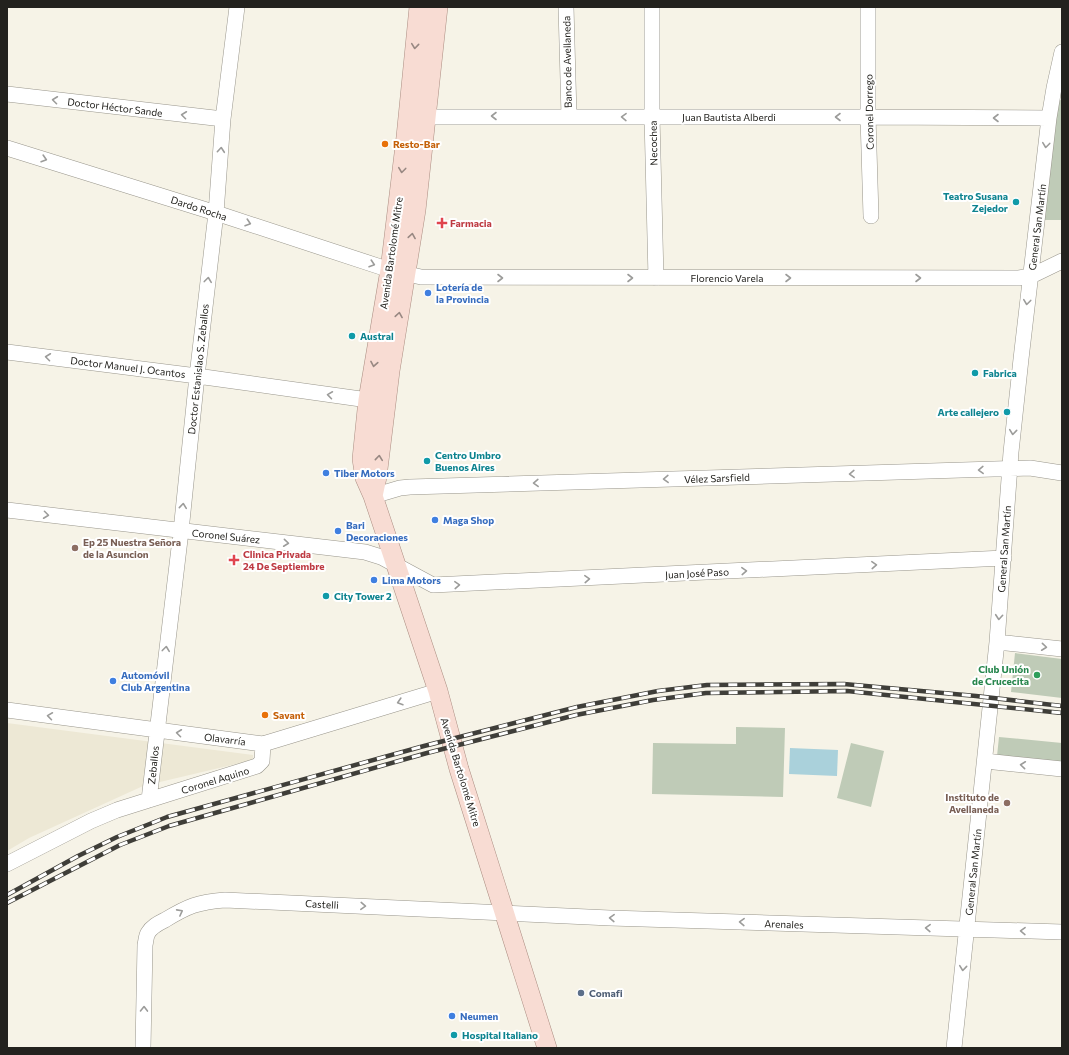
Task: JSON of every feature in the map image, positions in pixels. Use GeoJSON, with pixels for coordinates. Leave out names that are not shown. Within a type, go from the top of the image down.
{"type":"FeatureCollection","features":[{"type":"Feature","properties":{"kind":"main road","name":"Avenida Bartolomé Mitre"},"geometry":{"type":"LineString","coordinates":[[419,7],[416,210],[398,272],[368,400],[362,459],[365,478],[373,496],[438,691],[459,769],[547,1048]]}},
{"type":"Feature","properties":{"kind":"main road","name":"Avenida Bartolomé Mitre"},"geometry":{"type":"LineString","coordinates":[[417,117],[438,7]]}},
{"type":"Feature","properties":{"kind":"main road","name":"Avenida Bartolomé Mitre"},"geometry":{"type":"LineString","coordinates":[[373,496],[377,477],[390,371],[398,272]]}},
{"type":"Feature","properties":{"kind":"street","name":"Doctor Estanislao S. Zeballos"},"geometry":{"type":"LineString","coordinates":[[156,730],[181,531],[196,376],[216,213],[223,119],[237,7]]}},
{"type":"Feature","properties":{"kind":"street","name":"Banco de Avellaneda"},"geometry":{"type":"LineString","coordinates":[[566,7],[569,116]]}},
{"type":"Feature","properties":{"kind":"street","name":"Necochea"},"geometry":{"type":"LineString","coordinates":[[652,7],[652,117],[656,278]]}},
{"type":"Feature","properties":{"kind":"street","name":"Coronel Dorrego"},"geometry":{"type":"LineString","coordinates":[[868,7],[868,117],[871,216]]}},
{"type":"Feature","properties":{"kind":"street","name":"General San Martín"},"geometry":{"type":"LineString","coordinates":[[954,1048],[997,642],[1011,452],[1021,358],[1049,118],[1058,90],[1062,52]]}},
{"type":"Feature","properties":{"kind":"street","name":"Doctor Héctor Sande"},"geometry":{"type":"LineString","coordinates":[[7,94],[223,119]]}},
{"type":"Feature","properties":{"kind":"street","name":"Juan Bautista Alberdi"},"geometry":{"type":"LineString","coordinates":[[417,117],[569,116],[1049,118]]}},
{"type":"Feature","properties":{"kind":"street","name":"Dardo Rocha"},"geometry":{"type":"LineString","coordinates":[[7,148],[216,213],[398,272]]}},
{"type":"Feature","properties":{"kind":"street","name":"Florencio Varela"},"geometry":{"type":"LineString","coordinates":[[398,272],[421,277],[1020,278],[1031,276],[1062,262]]}},
{"type":"Feature","properties":{"kind":"street","name":"Doctor Manuel J. Ocantos"},"geometry":{"type":"LineString","coordinates":[[7,352],[368,400]]}},
{"type":"Feature","properties":{"kind":"street","name":"Vélez Sarsfield"},"geometry":{"type":"LineString","coordinates":[[373,496],[400,488],[410,487],[1030,468],[1062,473]]}},
{"type":"Feature","properties":{"kind":"street","name":"Coronel Suárez"},"geometry":{"type":"LineString","coordinates":[[7,510],[365,552],[381,557],[395,564]]}},
{"type":"Feature","properties":{"kind":"street","name":"Juan José Paso"},"geometry":{"type":"LineString","coordinates":[[395,564],[433,586],[440,586],[1004,558]]}},
{"type":"Feature","properties":{"kind":"street"},"geometry":{"type":"LineString","coordinates":[[997,642],[1062,649]]}},
{"type":"Feature","properties":{"kind":"street","name":"Olavarría"},"geometry":{"type":"LineString","coordinates":[[7,710],[263,744],[438,691]]}},
{"type":"Feature","properties":{"kind":"street","name":"Zeballos"},"geometry":{"type":"LineString","coordinates":[[149,800],[156,730]]}},
{"type":"Feature","properties":{"kind":"street","name":"Coronel Aquino"},"geometry":{"type":"LineString","coordinates":[[149,800],[257,766],[262,762],[263,744]]}},
{"type":"Feature","properties":{"kind":"street"},"geometry":{"type":"LineString","coordinates":[[985,761],[1062,769]]}},
{"type":"Feature","properties":{"kind":"street"},"geometry":{"type":"LineString","coordinates":[[7,864],[91,821],[117,810],[149,800]]}},
{"type":"Feature","properties":{"kind":"street","name":"Castelli"},"geometry":{"type":"LineString","coordinates":[[143,1048],[145,945],[148,933],[154,926],[190,906],[205,902],[225,900],[505,912]]}},
{"type":"Feature","properties":{"kind":"street","name":"Arenales"},"geometry":{"type":"LineString","coordinates":[[505,912],[610,918],[1062,932]]}},
{"type":"Feature","properties":{"kind":"shaded area"},"geometry":{"type":"Polygon","coordinates":[[[7,723],[253,755],[253,760],[143,786],[29,838],[7,851],[7,723]]]}},
{"type":"Feature","properties":{"kind":"green space"},"geometry":{"type":"Polygon","coordinates":[[[1062,99],[1062,220],[1043,220],[1056,103],[1062,99]]]}},
{"type":"Feature","properties":{"kind":"green space","name":"Club Unión de Crucecita"},"geometry":{"type":"Polygon","coordinates":[[[1015,653],[1062,659],[1062,698],[1011,692],[1015,653]]]}},
{"type":"Feature","properties":{"kind":"green space"},"geometry":{"type":"Polygon","coordinates":[[[736,727],[785,728],[783,797],[652,794],[653,743],[736,744],[736,727]]]}},
{"type":"Feature","properties":{"kind":"green space"},"geometry":{"type":"Polygon","coordinates":[[[999,737],[1062,743],[1062,764],[997,756],[999,737]]]}},
{"type":"Feature","properties":{"kind":"green space"},"geometry":{"type":"Polygon","coordinates":[[[851,743],[884,751],[871,807],[837,798],[851,743]]]}},
{"type":"Feature","properties":{"kind":"water"},"geometry":{"type":"Polygon","coordinates":[[[790,748],[838,750],[837,776],[789,774],[790,748]]]}},
{"type":"Feature","properties":{"kind":"railway"},"geometry":{"type":"LineString","coordinates":[[7,895],[78,856],[117,837],[167,817],[424,746],[577,707],[658,691],[707,685],[844,684],[976,696],[1062,706]]}},
{"type":"Feature","properties":{"kind":"railway"},"geometry":{"type":"LineString","coordinates":[[7,903],[120,845],[169,826],[427,753],[576,715],[653,700],[706,693],[847,691],[1062,713]]}},
{"type":"Feature","properties":{"kind":"place","name":"Resto-Bar"},"geometry":{"type":"Point","coordinates":[385,144]}},
{"type":"Feature","properties":{"kind":"place","name":"Teatro Susana Zejedor"},"geometry":{"type":"Point","coordinates":[1016,202]}},
{"type":"Feature","properties":{"kind":"place","name":"Farmacia"},"geometry":{"type":"Point","coordinates":[442,223]}},
{"type":"Feature","properties":{"kind":"place","name":"Lotería de la Provincia"},"geometry":{"type":"Point","coordinates":[428,293]}},
{"type":"Feature","properties":{"kind":"place","name":"Austral"},"geometry":{"type":"Point","coordinates":[352,336]}},
{"type":"Feature","properties":{"kind":"place","name":"Fabrica"},"geometry":{"type":"Point","coordinates":[975,373]}},
{"type":"Feature","properties":{"kind":"place","name":"Arte callejero"},"geometry":{"type":"Point","coordinates":[1007,412]}},
{"type":"Feature","properties":{"kind":"place","name":"Centro Umbro Buenos Aires"},"geometry":{"type":"Point","coordinates":[427,461]}},
{"type":"Feature","properties":{"kind":"place","name":"Tiber Motors"},"geometry":{"type":"Point","coordinates":[326,473]}},
{"type":"Feature","properties":{"kind":"place","name":"Maga Shop"},"geometry":{"type":"Point","coordinates":[435,520]}},
{"type":"Feature","properties":{"kind":"place","name":"Bari Decoraciones"},"geometry":{"type":"Point","coordinates":[338,531]}},
{"type":"Feature","properties":{"kind":"place","name":"Ep 25 Nuestra Señora de la Asuncion"},"geometry":{"type":"Point","coordinates":[75,548]}},
{"type":"Feature","properties":{"kind":"place","name":"Clinica Privada 24 De Septiembre"},"geometry":{"type":"Point","coordinates":[234,560]}},
{"type":"Feature","properties":{"kind":"place","name":"Lima Motors"},"geometry":{"type":"Point","coordinates":[374,580]}},
{"type":"Feature","properties":{"kind":"place","name":"City Tower 2"},"geometry":{"type":"Point","coordinates":[326,596]}},
{"type":"Feature","properties":{"kind":"place","name":"Club Unión de Crucecita"},"geometry":{"type":"Point","coordinates":[1037,675]}},
{"type":"Feature","properties":{"kind":"place","name":"Automóvil Club Argentina"},"geometry":{"type":"Point","coordinates":[113,681]}},
{"type":"Feature","properties":{"kind":"place","name":"Savant"},"geometry":{"type":"Point","coordinates":[265,715]}},
{"type":"Feature","properties":{"kind":"place","name":"Instituto de Avellaneda"},"geometry":{"type":"Point","coordinates":[1007,803]}},
{"type":"Feature","properties":{"kind":"place","name":"Comafi"},"geometry":{"type":"Point","coordinates":[581,993]}},
{"type":"Feature","properties":{"kind":"place","name":"Neumen"},"geometry":{"type":"Point","coordinates":[452,1016]}},
{"type":"Feature","properties":{"kind":"place","name":"Hospital Italiano"},"geometry":{"type":"Point","coordinates":[454,1035]}}]}
